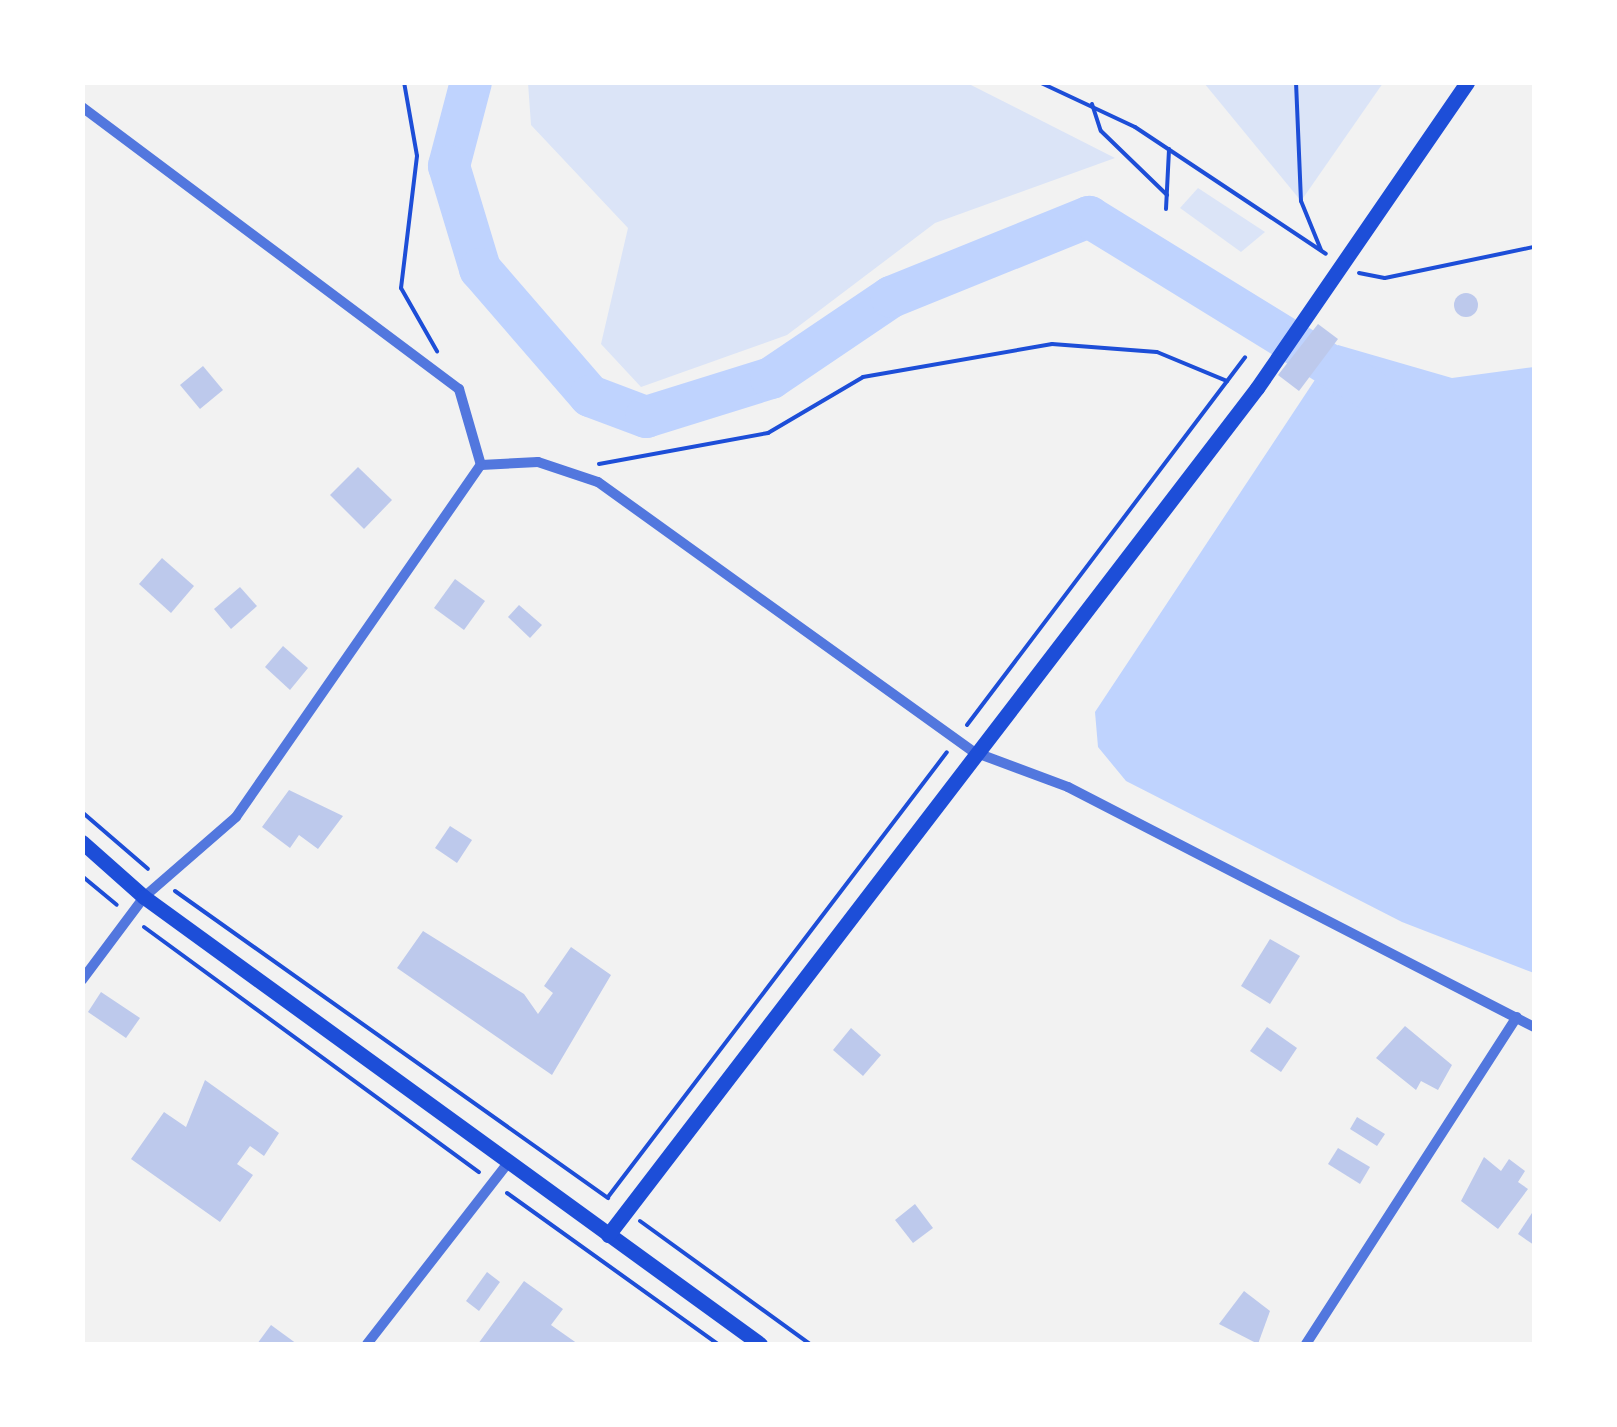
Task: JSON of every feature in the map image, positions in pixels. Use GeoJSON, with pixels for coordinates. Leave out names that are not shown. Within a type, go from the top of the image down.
{"type":"FeatureCollection","features":[{"type":"Feature","properties":{"kind":"main road"},"geometry":{"type":"LineString","coordinates":[[608,1235],[974,752],[1258,388],[1467,82]]}},
{"type":"Feature","properties":{"kind":"main road"},"geometry":{"type":"LineString","coordinates":[[82,842],[144,897],[760,1344]]}},
{"type":"Feature","properties":{"kind":"street"},"geometry":{"type":"LineString","coordinates":[[82,107],[459,389],[480,465]]}},
{"type":"Feature","properties":{"kind":"street"},"geometry":{"type":"LineString","coordinates":[[480,465],[538,462],[598,482],[974,752],[1068,787],[1534,1028]]}},
{"type":"Feature","properties":{"kind":"street"},"geometry":{"type":"LineString","coordinates":[[82,980],[144,897],[236,817],[480,465]]}},
{"type":"Feature","properties":{"kind":"street"},"geometry":{"type":"LineString","coordinates":[[1306,1344],[1517,1017]]}},
{"type":"Feature","properties":{"kind":"street"},"geometry":{"type":"LineString","coordinates":[[367,1344],[507,1164]]}},
{"type":"Feature","properties":{"kind":"path"},"geometry":{"type":"LineString","coordinates":[[404,82],[417,156],[401,288],[440,356]]}},
{"type":"Feature","properties":{"kind":"path"},"geometry":{"type":"LineString","coordinates":[[1039,82],[1092,104],[1168,150],[1321,250],[1341,268],[1384,278],[1534,248]]}},
{"type":"Feature","properties":{"kind":"path"},"geometry":{"type":"LineString","coordinates":[[1296,82],[1302,201],[1321,250]]}},
{"type":"Feature","properties":{"kind":"path"},"geometry":{"type":"LineString","coordinates":[[1092,104],[1110,143],[1167,195]]}},
{"type":"Feature","properties":{"kind":"path"},"geometry":{"type":"LineString","coordinates":[[1166,209],[1168,150]]}},
{"type":"Feature","properties":{"kind":"path"},"geometry":{"type":"LineString","coordinates":[[570,473],[645,449],[768,433],[863,377],[1052,344],[1157,352],[1227,381]]}},
{"type":"Feature","properties":{"kind":"path"},"geometry":{"type":"LineString","coordinates":[[608,1198],[1245,357]]}},
{"type":"Feature","properties":{"kind":"path"},"geometry":{"type":"LineString","coordinates":[[82,812],[162,882],[810,1344]]}},
{"type":"Feature","properties":{"kind":"path"},"geometry":{"type":"LineString","coordinates":[[82,876],[131,917],[718,1344]]}},
{"type":"Feature","properties":{"kind":"shaded area"},"geometry":{"type":"Polygon","coordinates":[[[528,83],[967,83],[1115,158],[935,223],[787,335],[641,387],[601,344],[628,228],[531,125],[528,83]]]}},
{"type":"Feature","properties":{"kind":"shaded area"},"geometry":{"type":"Polygon","coordinates":[[[1204,83],[1383,83],[1301,201],[1204,83]]]}},
{"type":"Feature","properties":{"kind":"shaded area"},"geometry":{"type":"Polygon","coordinates":[[[1198,188],[1265,232],[1241,252],[1180,208],[1198,188]]]}},
{"type":"Feature","properties":{"kind":"water"},"geometry":{"type":"Polygon","coordinates":[[[1338,345],[1452,378],[1534,367],[1534,973],[1402,922],[1126,781],[1098,747],[1095,712],[1338,345]]]}},
{"type":"Feature","properties":{"kind":"building"},"geometry":{"type":"Polygon","coordinates":[[[1466,293],[1475,296],[1475,314],[1466,317],[1457,314],[1454,305],[1457,296],[1466,293]]]}},
{"type":"Feature","properties":{"kind":"building"},"geometry":{"type":"Polygon","coordinates":[[[1318,324],[1338,339],[1299,391],[1278,375],[1318,324]]]}},
{"type":"Feature","properties":{"kind":"building"},"geometry":{"type":"Polygon","coordinates":[[[203,366],[223,390],[200,409],[180,385],[203,366]]]}},
{"type":"Feature","properties":{"kind":"building"},"geometry":{"type":"Polygon","coordinates":[[[358,467],[392,500],[364,529],[330,495],[358,467]]]}},
{"type":"Feature","properties":{"kind":"building"},"geometry":{"type":"Polygon","coordinates":[[[162,558],[194,586],[171,613],[139,584],[162,558]]]}},
{"type":"Feature","properties":{"kind":"building"},"geometry":{"type":"Polygon","coordinates":[[[455,579],[485,601],[464,630],[434,608],[455,579]]]}},
{"type":"Feature","properties":{"kind":"building"},"geometry":{"type":"Polygon","coordinates":[[[240,587],[257,606],[231,629],[214,609],[240,587]]]}},
{"type":"Feature","properties":{"kind":"building"},"geometry":{"type":"Polygon","coordinates":[[[519,605],[542,625],[530,638],[508,617],[519,605]]]}},
{"type":"Feature","properties":{"kind":"building"},"geometry":{"type":"Polygon","coordinates":[[[283,646],[308,668],[290,690],[265,667],[283,646]]]}},
{"type":"Feature","properties":{"kind":"building"},"geometry":{"type":"Polygon","coordinates":[[[289,790],[343,816],[318,849],[299,835],[290,848],[262,827],[289,790]]]}},
{"type":"Feature","properties":{"kind":"building"},"geometry":{"type":"Polygon","coordinates":[[[450,826],[472,840],[457,863],[435,848],[450,826]]]}},
{"type":"Feature","properties":{"kind":"building"},"geometry":{"type":"Polygon","coordinates":[[[423,931],[524,994],[538,1014],[553,993],[544,986],[571,947],[611,975],[552,1075],[397,968],[423,931]]]}},
{"type":"Feature","properties":{"kind":"building"},"geometry":{"type":"Polygon","coordinates":[[[1270,939],[1300,956],[1270,1004],[1241,986],[1270,939]]]}},
{"type":"Feature","properties":{"kind":"building"},"geometry":{"type":"Polygon","coordinates":[[[101,992],[140,1018],[126,1038],[88,1012],[101,992]]]}},
{"type":"Feature","properties":{"kind":"building"},"geometry":{"type":"Polygon","coordinates":[[[1405,1026],[1452,1065],[1438,1090],[1421,1081],[1416,1090],[1376,1058],[1405,1026]]]}},
{"type":"Feature","properties":{"kind":"building"},"geometry":{"type":"Polygon","coordinates":[[[1267,1027],[1297,1048],[1281,1072],[1250,1051],[1267,1027]]]}},
{"type":"Feature","properties":{"kind":"building"},"geometry":{"type":"Polygon","coordinates":[[[851,1028],[881,1055],[863,1076],[833,1050],[851,1028]]]}},
{"type":"Feature","properties":{"kind":"building"},"geometry":{"type":"Polygon","coordinates":[[[205,1080],[279,1133],[264,1156],[250,1146],[237,1164],[253,1175],[220,1222],[131,1159],[164,1112],[186,1127],[205,1080]]]}},
{"type":"Feature","properties":{"kind":"building"},"geometry":{"type":"Polygon","coordinates":[[[1357,1117],[1385,1134],[1377,1146],[1350,1129],[1357,1117]]]}},
{"type":"Feature","properties":{"kind":"building"},"geometry":{"type":"Polygon","coordinates":[[[1338,1148],[1370,1167],[1360,1184],[1328,1164],[1338,1148]]]}},
{"type":"Feature","properties":{"kind":"building"},"geometry":{"type":"Polygon","coordinates":[[[1484,1157],[1501,1171],[1509,1159],[1525,1171],[1518,1182],[1528,1189],[1498,1229],[1461,1201],[1484,1157]]]}},
{"type":"Feature","properties":{"kind":"building"},"geometry":{"type":"Polygon","coordinates":[[[915,1204],[933,1228],[913,1243],[895,1220],[915,1204]]]}},
{"type":"Feature","properties":{"kind":"building"},"geometry":{"type":"Polygon","coordinates":[[[1534,1210],[1534,1245],[1518,1234],[1534,1210]]]}},
{"type":"Feature","properties":{"kind":"building"},"geometry":{"type":"Polygon","coordinates":[[[487,1272],[500,1282],[479,1311],[466,1301],[487,1272]]]}},
{"type":"Feature","properties":{"kind":"building"},"geometry":{"type":"Polygon","coordinates":[[[524,1281],[563,1309],[551,1325],[578,1344],[478,1344],[524,1281]]]}},
{"type":"Feature","properties":{"kind":"building"},"geometry":{"type":"Polygon","coordinates":[[[1244,1291],[1270,1311],[1258,1344],[1219,1324],[1244,1291]]]}},
{"type":"Feature","properties":{"kind":"building"},"geometry":{"type":"Polygon","coordinates":[[[271,1325],[297,1344],[257,1344],[271,1325]]]}},
{"type":"Feature","properties":{"kind":"waterway"},"geometry":{"type":"LineString","coordinates":[[471,82],[449,166],[480,269],[590,396],[646,417],[771,378],[891,297],[1089,217],[1374,392]]}}]}
